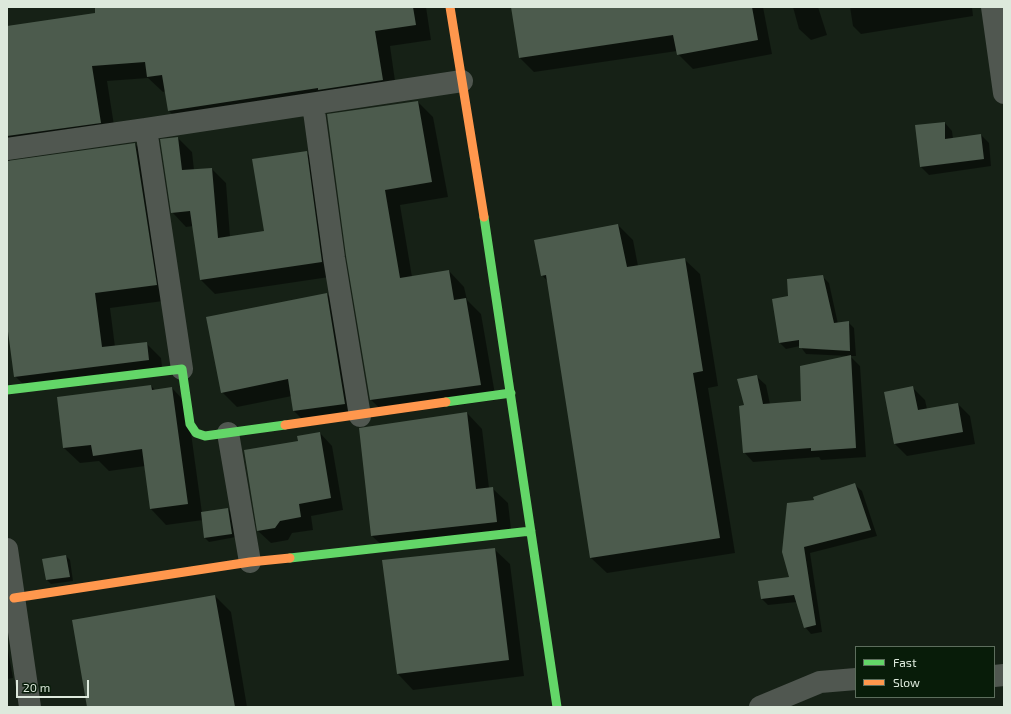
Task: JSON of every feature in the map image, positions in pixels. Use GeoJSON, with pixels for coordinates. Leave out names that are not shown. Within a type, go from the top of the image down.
{"type":"FeatureCollection","features":[{"type":"Feature","properties":{"kind":"street"},"geometry":{"type":"LineString","coordinates":[[450,7],[511,393],[557,707]]}},
{"type":"Feature","properties":{"kind":"street"},"geometry":{"type":"LineString","coordinates":[[992,7],[1004,94]]}},
{"type":"Feature","properties":{"kind":"street"},"geometry":{"type":"LineString","coordinates":[[7,149],[146,130],[462,81]]}},
{"type":"Feature","properties":{"kind":"street"},"geometry":{"type":"LineString","coordinates":[[313,104],[334,258],[360,416]]}},
{"type":"Feature","properties":{"kind":"street"},"geometry":{"type":"LineString","coordinates":[[146,130],[190,424],[196,433],[206,436],[360,416],[511,393]]}},
{"type":"Feature","properties":{"kind":"street"},"geometry":{"type":"LineString","coordinates":[[7,390],[182,369]]}},
{"type":"Feature","properties":{"kind":"street"},"geometry":{"type":"LineString","coordinates":[[228,433],[250,562]]}},
{"type":"Feature","properties":{"kind":"street"},"geometry":{"type":"LineString","coordinates":[[11,587],[531,531]]}},
{"type":"Feature","properties":{"kind":"street"},"geometry":{"type":"LineString","coordinates":[[7,549],[11,587],[30,707]]}},
{"type":"Feature","properties":{"kind":"street"},"geometry":{"type":"LineString","coordinates":[[760,707],[820,682],[855,679]]}},
{"type":"Feature","properties":{"kind":"building"},"geometry":{"type":"Polygon","coordinates":[[[413,7],[416,25],[375,31],[383,80],[318,90],[318,88],[168,111],[162,75],[147,77],[145,62],[92,66],[101,123],[7,136],[7,26],[95,13],[95,8],[413,7]]]}},
{"type":"Feature","properties":{"kind":"building"},"geometry":{"type":"Polygon","coordinates":[[[511,7],[752,7],[758,40],[677,55],[673,35],[519,58],[511,7]]]}},
{"type":"Feature","properties":{"kind":"building"},"geometry":{"type":"Polygon","coordinates":[[[418,101],[432,182],[385,190],[400,278],[449,270],[454,300],[466,298],[481,385],[370,400],[346,256],[327,114],[418,101]]]}},
{"type":"Feature","properties":{"kind":"building"},"geometry":{"type":"Polygon","coordinates":[[[945,122],[945,139],[981,134],[984,159],[920,167],[915,125],[945,122]]]}},
{"type":"Feature","properties":{"kind":"building"},"geometry":{"type":"Polygon","coordinates":[[[178,137],[182,170],[212,168],[218,238],[264,231],[252,159],[307,151],[322,262],[200,280],[190,211],[171,213],[160,139],[178,137]]]}},
{"type":"Feature","properties":{"kind":"building"},"geometry":{"type":"Polygon","coordinates":[[[135,143],[157,285],[95,293],[102,347],[147,342],[149,360],[14,377],[7,324],[7,161],[135,143]]]}},
{"type":"Feature","properties":{"kind":"building"},"geometry":{"type":"Polygon","coordinates":[[[618,224],[627,267],[685,258],[703,371],[693,373],[720,538],[590,558],[546,275],[541,276],[534,240],[618,224]]]}},
{"type":"Feature","properties":{"kind":"building"},"geometry":{"type":"Polygon","coordinates":[[[823,275],[834,323],[849,321],[850,351],[799,348],[799,340],[779,343],[772,299],[788,296],[787,279],[823,275]]]}},
{"type":"Feature","properties":{"kind":"building"},"geometry":{"type":"Polygon","coordinates":[[[327,293],[345,404],[293,411],[288,379],[221,393],[206,317],[327,293]]]}},
{"type":"Feature","properties":{"kind":"building"},"geometry":{"type":"Polygon","coordinates":[[[851,355],[856,448],[811,451],[811,448],[743,453],[739,406],[744,405],[737,379],[757,375],[763,404],[801,401],[800,366],[851,355]]]}},
{"type":"Feature","properties":{"kind":"building"},"geometry":{"type":"Polygon","coordinates":[[[151,385],[152,390],[172,387],[188,504],[150,509],[142,449],[93,456],[91,445],[63,448],[57,397],[151,385]]]}},
{"type":"Feature","properties":{"kind":"building"},"geometry":{"type":"Polygon","coordinates":[[[913,386],[918,410],[958,403],[963,432],[894,444],[884,392],[913,386]]]}},
{"type":"Feature","properties":{"kind":"building"},"geometry":{"type":"Polygon","coordinates":[[[467,412],[476,489],[493,487],[497,522],[371,536],[359,428],[467,412]]]}},
{"type":"Feature","properties":{"kind":"building"},"geometry":{"type":"Polygon","coordinates":[[[320,432],[331,498],[299,504],[301,517],[280,521],[275,528],[257,531],[244,450],[298,441],[297,436],[320,432]]]}},
{"type":"Feature","properties":{"kind":"building"},"geometry":{"type":"Polygon","coordinates":[[[855,483],[871,530],[804,547],[816,625],[804,628],[794,595],[761,599],[758,581],[789,577],[782,552],[787,503],[814,500],[813,497],[855,483]]]}},
{"type":"Feature","properties":{"kind":"building"},"geometry":{"type":"Polygon","coordinates":[[[228,508],[232,534],[204,538],[201,512],[228,508]]]}},
{"type":"Feature","properties":{"kind":"building"},"geometry":{"type":"Polygon","coordinates":[[[495,548],[509,660],[397,674],[382,560],[495,548]]]}},
{"type":"Feature","properties":{"kind":"building"},"geometry":{"type":"Polygon","coordinates":[[[66,555],[70,577],[46,580],[42,559],[66,555]]]}},
{"type":"Feature","properties":{"kind":"building"},"geometry":{"type":"Polygon","coordinates":[[[215,595],[235,707],[87,707],[72,620],[215,595]]]}},
{"type":"Feature","properties":{"kind":"traffic: fast"},"geometry":{"type":"LineString","coordinates":[[484,217],[557,707]]}},
{"type":"Feature","properties":{"kind":"traffic: fast"},"geometry":{"type":"LineString","coordinates":[[7,390],[182,369],[190,424],[196,433],[205,436],[285,425]]}},
{"type":"Feature","properties":{"kind":"traffic: fast"},"geometry":{"type":"LineString","coordinates":[[446,402],[511,393]]}},
{"type":"Feature","properties":{"kind":"traffic: fast"},"geometry":{"type":"LineString","coordinates":[[290,558],[531,531]]}},
{"type":"Feature","properties":{"kind":"traffic: slow"},"geometry":{"type":"LineString","coordinates":[[450,7],[484,217]]}},
{"type":"Feature","properties":{"kind":"traffic: slow"},"geometry":{"type":"LineString","coordinates":[[285,425],[446,402]]}},
{"type":"Feature","properties":{"kind":"traffic: slow"},"geometry":{"type":"LineString","coordinates":[[14,598],[250,562],[290,558]]}}]}
